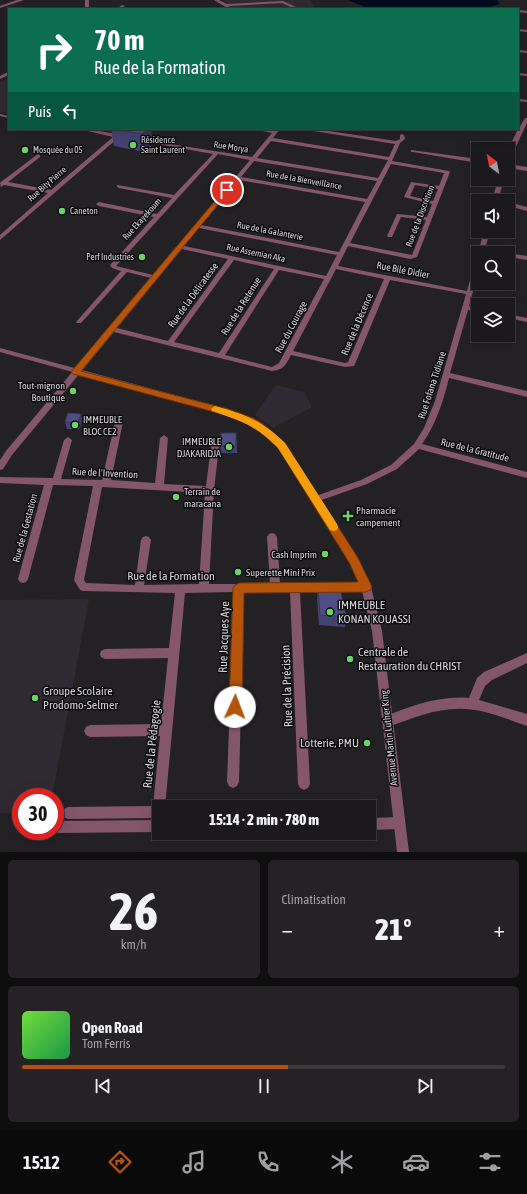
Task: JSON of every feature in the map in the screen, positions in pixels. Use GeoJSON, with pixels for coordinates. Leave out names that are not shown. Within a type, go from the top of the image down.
{"type":"FeatureCollection","features":[{"type":"Feature","properties":{"kind":"street"},"geometry":{"type":"LineString","coordinates":[[0,7],[22,0]]}},
{"type":"Feature","properties":{"kind":"street"},"geometry":{"type":"LineString","coordinates":[[216,0],[228,8],[283,2],[296,8]]}},
{"type":"Feature","properties":{"kind":"street"},"geometry":{"type":"LineString","coordinates":[[120,8],[124,6]]}},
{"type":"Feature","properties":{"kind":"street"},"geometry":{"type":"LineString","coordinates":[[515,142],[527,119]]}},
{"type":"Feature","properties":{"kind":"street","name":"Rue Morya"},"geometry":{"type":"LineString","coordinates":[[86,130],[379,180]]}},
{"type":"Feature","properties":{"kind":"street","name":"Rue Bity Pierre"},"geometry":{"type":"LineString","coordinates":[[0,238],[124,130]]}},
{"type":"Feature","properties":{"kind":"street"},"geometry":{"type":"LineString","coordinates":[[266,130],[277,131]]}},
{"type":"Feature","properties":{"kind":"street"},"geometry":{"type":"LineString","coordinates":[[313,130],[397,143]]}},
{"type":"Feature","properties":{"kind":"street"},"geometry":{"type":"LineString","coordinates":[[520,130],[527,131]]}},
{"type":"Feature","properties":{"kind":"street"},"geometry":{"type":"LineString","coordinates":[[0,467],[9,453],[277,131]]}},
{"type":"Feature","properties":{"kind":"street"},"geometry":{"type":"LineString","coordinates":[[336,139],[340,134]]}},
{"type":"Feature","properties":{"kind":"street","name":"Rue du Courage"},"geometry":{"type":"LineString","coordinates":[[112,329],[272,369],[278,368],[282,365],[334,267],[390,160],[398,144],[397,143],[403,139],[402,135]]}},
{"type":"Feature","properties":{"kind":"street"},"geometry":{"type":"LineString","coordinates":[[270,139],[331,146],[390,160]]}},
{"type":"Feature","properties":{"kind":"street"},"geometry":{"type":"LineString","coordinates":[[413,151],[471,160]]}},
{"type":"Feature","properties":{"kind":"street","name":"Rue Ekayekoum"},"geometry":{"type":"LineString","coordinates":[[125,270],[114,267],[113,265],[216,153]]}},
{"type":"Feature","properties":{"kind":"street"},"geometry":{"type":"LineString","coordinates":[[2,183],[38,156]]}},
{"type":"Feature","properties":{"kind":"street","name":"Rue de la Discrétion"},"geometry":{"type":"LineString","coordinates":[[346,244],[413,257],[447,172],[390,160]]}},
{"type":"Feature","properties":{"kind":"street"},"geometry":{"type":"LineString","coordinates":[[515,167],[527,168]]}},
{"type":"Feature","properties":{"kind":"street","name":"Rue de la Bienveillance"},"geometry":{"type":"LineString","coordinates":[[237,178],[368,201]]}},
{"type":"Feature","properties":{"kind":"street"},"geometry":{"type":"LineString","coordinates":[[2,183],[52,192]]}},
{"type":"Feature","properties":{"kind":"street"},"geometry":{"type":"LineString","coordinates":[[435,203],[407,197],[413,183],[441,188]]}},
{"type":"Feature","properties":{"kind":"street"},"geometry":{"type":"LineString","coordinates":[[119,186],[175,197]]}},
{"type":"Feature","properties":{"kind":"street"},"geometry":{"type":"LineString","coordinates":[[99,204],[157,216]]}},
{"type":"Feature","properties":{"kind":"street"},"geometry":{"type":"LineString","coordinates":[[515,206],[527,209]]}},
{"type":"Feature","properties":{"kind":"street"},"geometry":{"type":"LineString","coordinates":[[390,236],[399,215],[429,219]]}},
{"type":"Feature","properties":{"kind":"street","name":"Rue de la Galanterie"},"geometry":{"type":"LineString","coordinates":[[197,226],[340,254]]}},
{"type":"Feature","properties":{"kind":"street","name":"Rue Assemian Aka"},"geometry":{"type":"LineString","coordinates":[[180,247],[328,278]]}},
{"type":"Feature","properties":{"kind":"street"},"geometry":{"type":"LineString","coordinates":[[515,256],[527,258]]}},
{"type":"Feature","properties":{"kind":"street","name":"Rue de la Délicatesse"},"geometry":{"type":"LineString","coordinates":[[170,343],[232,258]]}},
{"type":"Feature","properties":{"kind":"street","name":"Rue de la Retenue"},"geometry":{"type":"LineString","coordinates":[[221,356],[278,267]]}},
{"type":"Feature","properties":{"kind":"street","name":"Rue Bilé Didier"},"geometry":{"type":"LineString","coordinates":[[334,267],[469,293]]}},
{"type":"Feature","properties":{"kind":"street"},"geometry":{"type":"LineString","coordinates":[[79,322],[125,270],[155,277]]}},
{"type":"Feature","properties":{"kind":"street","name":"Rue de la Décence"},"geometry":{"type":"LineString","coordinates":[[289,352],[344,366],[351,364],[388,277]]}},
{"type":"Feature","properties":{"kind":"street","name":"Rue Fofana Tidiane"},"geometry":{"type":"LineString","coordinates":[[316,499],[364,482],[394,467],[417,446],[428,430],[447,375],[471,286]]}},
{"type":"Feature","properties":{"kind":"street"},"geometry":{"type":"LineString","coordinates":[[466,308],[471,309]]}},
{"type":"Feature","properties":{"kind":"street"},"geometry":{"type":"LineString","coordinates":[[515,317],[527,320]]}},
{"type":"Feature","properties":{"kind":"street","name":"Avenue Martin Luther King"},"geometry":{"type":"LineString","coordinates":[[0,350],[76,372],[224,411],[250,420],[271,435],[281,445],[354,561],[366,587],[377,631],[403,852]]}},
{"type":"Feature","properties":{"kind":"street"},"geometry":{"type":"LineString","coordinates":[[447,375],[527,394]]}},
{"type":"Feature","properties":{"kind":"street"},"geometry":{"type":"LineString","coordinates":[[102,483],[119,422]]}},
{"type":"Feature","properties":{"kind":"street"},"geometry":{"type":"LineString","coordinates":[[159,487],[164,438]]}},
{"type":"Feature","properties":{"kind":"street","name":"Rue de la Gestation"},"geometry":{"type":"LineString","coordinates":[[23,579],[52,482],[68,440]]}},
{"type":"Feature","properties":{"kind":"street"},"geometry":{"type":"LineString","coordinates":[[204,588],[214,446]]}},
{"type":"Feature","properties":{"kind":"street","name":"Rue de la Gratitude"},"geometry":{"type":"LineString","coordinates":[[417,446],[527,475]]}},
{"type":"Feature","properties":{"kind":"street","name":"Rue de l'Invention"},"geometry":{"type":"LineString","coordinates":[[0,480],[102,483],[210,490]]}},
{"type":"Feature","properties":{"kind":"street","name":"Rue de la Formation"},"geometry":{"type":"LineString","coordinates":[[102,483],[79,580],[83,587],[139,589],[366,587]]}},
{"type":"Feature","properties":{"kind":"street"},"geometry":{"type":"LineString","coordinates":[[272,537],[275,588]]}},
{"type":"Feature","properties":{"kind":"street"},"geometry":{"type":"LineString","coordinates":[[139,589],[146,540]]}},
{"type":"Feature","properties":{"kind":"street","name":"Rue Jacques Aye"},"geometry":{"type":"LineString","coordinates":[[233,782],[239,588]]}},
{"type":"Feature","properties":{"kind":"street","name":"Rue de la Précision"},"geometry":{"type":"LineString","coordinates":[[295,588],[304,784]]}},
{"type":"Feature","properties":{"kind":"street","name":"Rue de la Pédagogie"},"geometry":{"type":"LineString","coordinates":[[68,813],[158,812],[180,589]]}},
{"type":"Feature","properties":{"kind":"street"},"geometry":{"type":"LineString","coordinates":[[105,654],[174,653]]}},
{"type":"Feature","properties":{"kind":"street"},"geometry":{"type":"LineString","coordinates":[[472,704],[481,682],[488,676],[527,658]]}},
{"type":"Feature","properties":{"kind":"street"},"geometry":{"type":"LineString","coordinates":[[388,721],[445,704],[457,702],[472,704],[527,720]]}},
{"type":"Feature","properties":{"kind":"street"},"geometry":{"type":"LineString","coordinates":[[90,731],[167,730]]}},
{"type":"Feature","properties":{"kind":"street"},"geometry":{"type":"LineString","coordinates":[[376,824],[399,823]]}},
{"type":"Feature","properties":{"kind":"street"},"geometry":{"type":"LineString","coordinates":[[64,827],[152,826]]}},
{"type":"Feature","properties":{"kind":"shaded area"},"geometry":{"type":"Polygon","coordinates":[[[223,0],[310,0],[315,7],[231,8],[229,4],[223,0]]]}},
{"type":"Feature","properties":{"kind":"shaded area"},"geometry":{"type":"Polygon","coordinates":[[[8,78],[8,114],[0,113],[0,82],[8,78]]]}},
{"type":"Feature","properties":{"kind":"shaded area"},"geometry":{"type":"Polygon","coordinates":[[[276,385],[304,392],[312,407],[273,428],[255,415],[276,385]]]}},
{"type":"Feature","properties":{"kind":"shaded area","name":"Groupe Scolaire Prodomo-Selmer"},"geometry":{"type":"Polygon","coordinates":[[[89,599],[54,788],[12,788],[12,813],[0,813],[0,600],[89,599]]]}},
{"type":"Feature","properties":{"kind":"water"},"geometry":{"type":"Polygon","coordinates":[[[348,0],[497,0],[499,3],[498,5],[492,6],[492,8],[365,7],[348,0]]]}},
{"type":"Feature","properties":{"kind":"building"},"geometry":{"type":"Polygon","coordinates":[[[120,130],[146,130],[142,134],[120,130]]]}},
{"type":"Feature","properties":{"kind":"building"},"geometry":{"type":"Polygon","coordinates":[[[68,413],[81,414],[78,422],[65,422],[68,413]]]}},
{"type":"Feature","properties":{"kind":"building"},"geometry":{"type":"Polygon","coordinates":[[[221,433],[236,433],[236,446],[220,446],[221,433]]]}},
{"type":"Feature","properties":{"kind":"building"},"geometry":{"type":"Polygon","coordinates":[[[340,588],[346,617],[320,615],[318,589],[340,588]]]}},
{"type":"Feature","properties":{"kind":"slow traffic"},"geometry":{"type":"LineString","coordinates":[[215,409],[250,420],[271,435],[281,445],[333,527]]}},
{"type":"Feature","properties":{"kind":"place","name":"Résidence Saint Laurent"},"geometry":{"type":"Point","coordinates":[133,145]}},
{"type":"Feature","properties":{"kind":"place","name":"Mosquée du 05"},"geometry":{"type":"Point","coordinates":[25,150]}},
{"type":"Feature","properties":{"kind":"place","name":"Caneton"},"geometry":{"type":"Point","coordinates":[62,211]}},
{"type":"Feature","properties":{"kind":"place","name":"Perf Industries"},"geometry":{"type":"Point","coordinates":[142,257]}},
{"type":"Feature","properties":{"kind":"place","name":"Tout-mignon Boutique"},"geometry":{"type":"Point","coordinates":[73,391]}},
{"type":"Feature","properties":{"kind":"place","name":"IMMEUBLE BLOC CE2"},"geometry":{"type":"Point","coordinates":[75,425]}},
{"type":"Feature","properties":{"kind":"place","name":"IMMEUBLE DJAKARIDJA"},"geometry":{"type":"Point","coordinates":[229,447]}},
{"type":"Feature","properties":{"kind":"place","name":"Terrain de maracana"},"geometry":{"type":"Point","coordinates":[176,497]}},
{"type":"Feature","properties":{"kind":"place","name":"Pharmacie campement"},"geometry":{"type":"Point","coordinates":[348,516]}},
{"type":"Feature","properties":{"kind":"place","name":"Cash Imprim"},"geometry":{"type":"Point","coordinates":[325,554]}},
{"type":"Feature","properties":{"kind":"place","name":"Superette Mini Prix"},"geometry":{"type":"Point","coordinates":[238,572]}},
{"type":"Feature","properties":{"kind":"place","name":"IMMEUBLE KONAN KOUASSI"},"geometry":{"type":"Point","coordinates":[330,612]}},
{"type":"Feature","properties":{"kind":"place","name":"Centrale de Restauration du CHRIST"},"geometry":{"type":"Point","coordinates":[350,659]}},
{"type":"Feature","properties":{"kind":"place","name":"Groupe Scolaire Prodomo-Selmer"},"geometry":{"type":"Point","coordinates":[35,698]}},
{"type":"Feature","properties":{"kind":"place","name":"Lotterie, PMU"},"geometry":{"type":"Point","coordinates":[367,743]}},
{"type":"Feature","properties":{"kind":"route"},"geometry":{"type":"LineString","coordinates":[[227,190],[76,372],[224,411],[250,420],[271,435],[281,445],[354,561],[366,587],[239,588],[235,707]]}}]}
